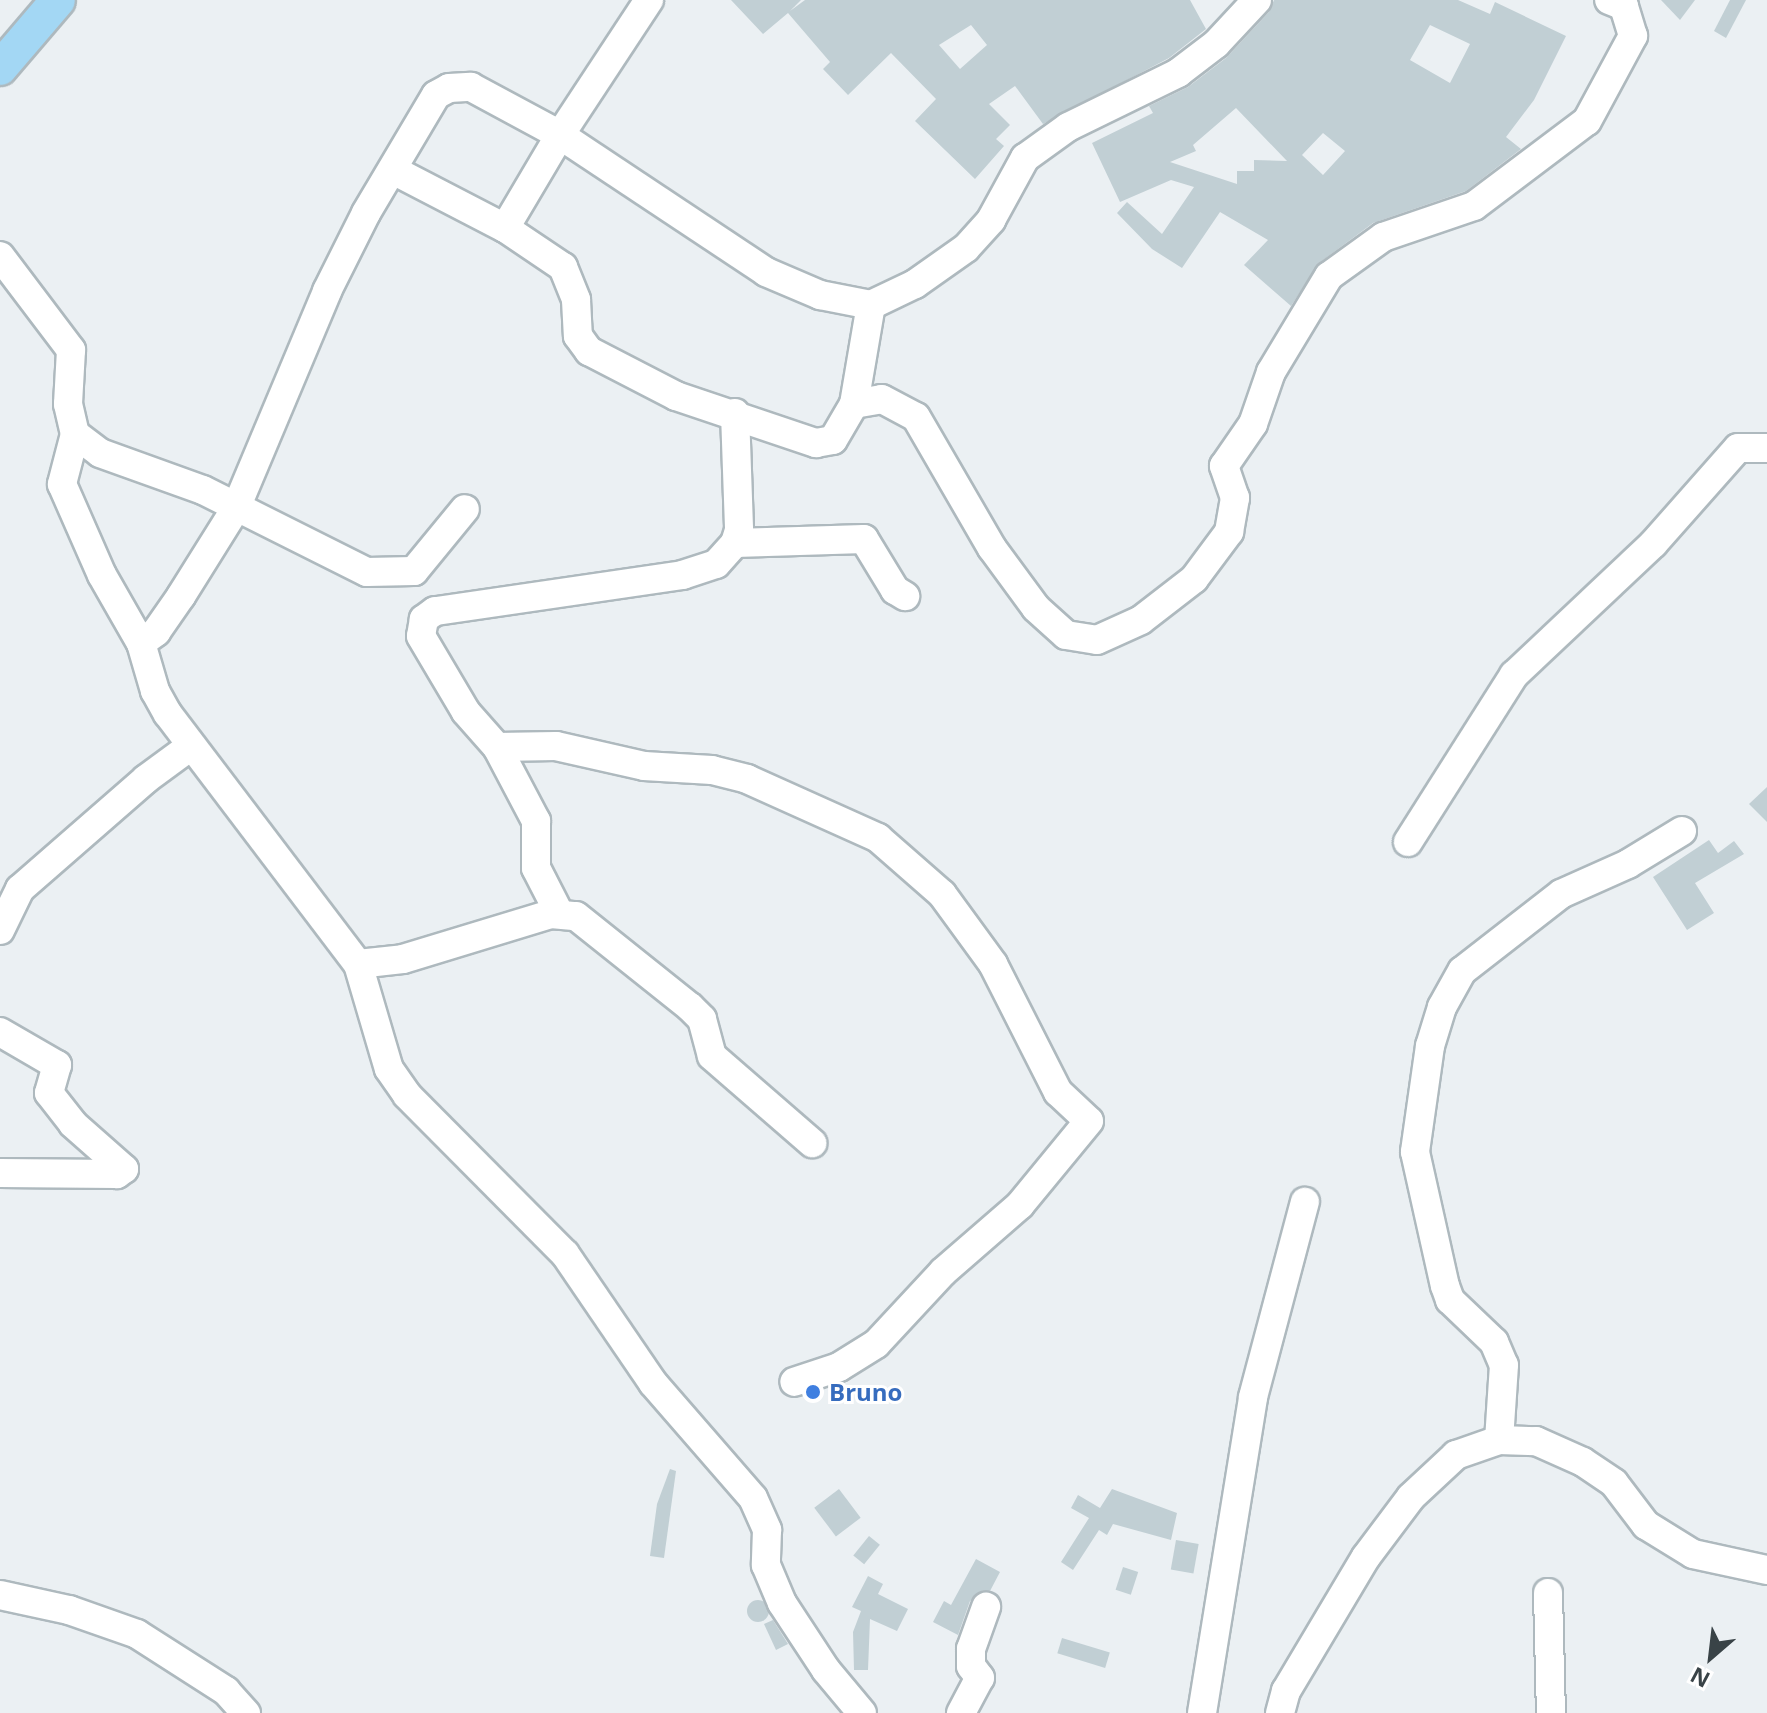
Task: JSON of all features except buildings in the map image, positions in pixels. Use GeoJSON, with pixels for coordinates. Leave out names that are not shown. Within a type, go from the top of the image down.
{"type":"FeatureCollection","features":[{"type":"Feature","properties":{"kind":"main road"},"geometry":{"type":"LineString","coordinates":[[0,68],[58,0]]}},
{"type":"Feature","properties":{"kind":"street"},"geometry":{"type":"LineString","coordinates":[[505,228],[560,135],[649,0]]}},
{"type":"Feature","properties":{"kind":"street"},"geometry":{"type":"LineString","coordinates":[[141,643],[173,608],[236,508],[327,291],[436,95],[459,85],[471,87],[560,135],[766,272],[820,295],[871,305],[915,284],[966,248],[991,220],[1025,158],[1068,127],[1178,73],[1216,44],[1257,0]]}},
{"type":"Feature","properties":{"kind":"street"},"geometry":{"type":"LineString","coordinates":[[854,404],[882,399],[916,417],[992,548],[1036,608],[1066,635],[1097,640],[1141,620],[1194,579],[1229,532],[1235,498],[1224,466],[1253,424],[1271,372],[1329,276],[1383,237],[1474,206],[1587,121],[1633,36],[1624,6],[1609,0]]}},
{"type":"Feature","properties":{"kind":"street"},"geometry":{"type":"LineString","coordinates":[[393,170],[505,228],[570,274],[578,336],[589,351],[676,396],[826,443],[833,440],[854,404],[871,305]]}},
{"type":"Feature","properties":{"kind":"street"},"geometry":{"type":"LineString","coordinates":[[0,256],[71,350],[68,404],[75,434],[62,484],[102,575],[141,643],[155,691],[191,746],[358,964],[398,1082],[423,1116],[496,1181],[565,1254],[653,1383],[753,1498],[767,1530],[766,1565],[782,1603],[826,1670],[862,1713]]}},
{"type":"Feature","properties":{"kind":"street"},"geometry":{"type":"LineString","coordinates":[[428,613],[683,575],[716,564],[735,543],[735,413]]}},
{"type":"Feature","properties":{"kind":"street"},"geometry":{"type":"LineString","coordinates":[[75,434],[100,453],[139,464],[367,572],[404,575],[425,562],[465,509]]}},
{"type":"Feature","properties":{"kind":"street"},"geometry":{"type":"LineString","coordinates":[[1408,842],[1514,675],[1653,544],[1738,448],[1767,448]]}},
{"type":"Feature","properties":{"kind":"street"},"geometry":{"type":"LineString","coordinates":[[735,543],[864,539],[895,590],[905,596]]}},
{"type":"Feature","properties":{"kind":"street"},"geometry":{"type":"LineString","coordinates":[[404,575],[428,613],[421,636],[466,712],[497,747],[536,821],[536,868],[559,913]]}},
{"type":"Feature","properties":{"kind":"street"},"geometry":{"type":"LineString","coordinates":[[0,930],[20,889],[146,779],[191,746]]}},
{"type":"Feature","properties":{"kind":"street"},"geometry":{"type":"LineString","coordinates":[[497,747],[556,746],[644,766],[712,770],[747,779],[878,838],[942,894],[993,964],[1058,1092],[1089,1121],[1020,1205],[943,1272],[876,1344],[839,1367],[794,1382]]}},
{"type":"Feature","properties":{"kind":"street"},"geometry":{"type":"LineString","coordinates":[[1499,1440],[1504,1365],[1494,1342],[1450,1300],[1415,1152],[1430,1046],[1442,1007],[1462,971],[1561,894],[1628,864],[1682,831]]}},
{"type":"Feature","properties":{"kind":"street"},"geometry":{"type":"LineString","coordinates":[[358,964],[403,959],[559,913],[576,916],[690,1007],[702,1019],[712,1056],[812,1143]]}},
{"type":"Feature","properties":{"kind":"street"},"geometry":{"type":"LineString","coordinates":[[0,1032],[57,1065],[49,1093],[73,1124],[124,1169],[117,1174],[3,1182]]}},
{"type":"Feature","properties":{"kind":"street"},"geometry":{"type":"LineString","coordinates":[[1202,1713],[1253,1397],[1305,1202]]}},
{"type":"Feature","properties":{"kind":"street"},"geometry":{"type":"LineString","coordinates":[[1280,1713],[1286,1691],[1366,1557],[1411,1497],[1456,1455],[1499,1440],[1536,1441],[1583,1462],[1614,1483],[1646,1525],[1693,1554],[1767,1570]]}},
{"type":"Feature","properties":{"kind":"street"},"geometry":{"type":"LineString","coordinates":[[1548,1593],[1551,1713]]}},
{"type":"Feature","properties":{"kind":"street"},"geometry":{"type":"LineString","coordinates":[[0,1595],[69,1610],[137,1634],[226,1691],[246,1713]]}},
{"type":"Feature","properties":{"kind":"street"},"geometry":{"type":"LineString","coordinates":[[961,1713],[980,1678],[971,1666],[971,1649],[986,1607]]}},
{"type":"Feature","properties":{"kind":"place","name":"Bruno"},"geometry":{"type":"Point","coordinates":[813,1392]}}]}
